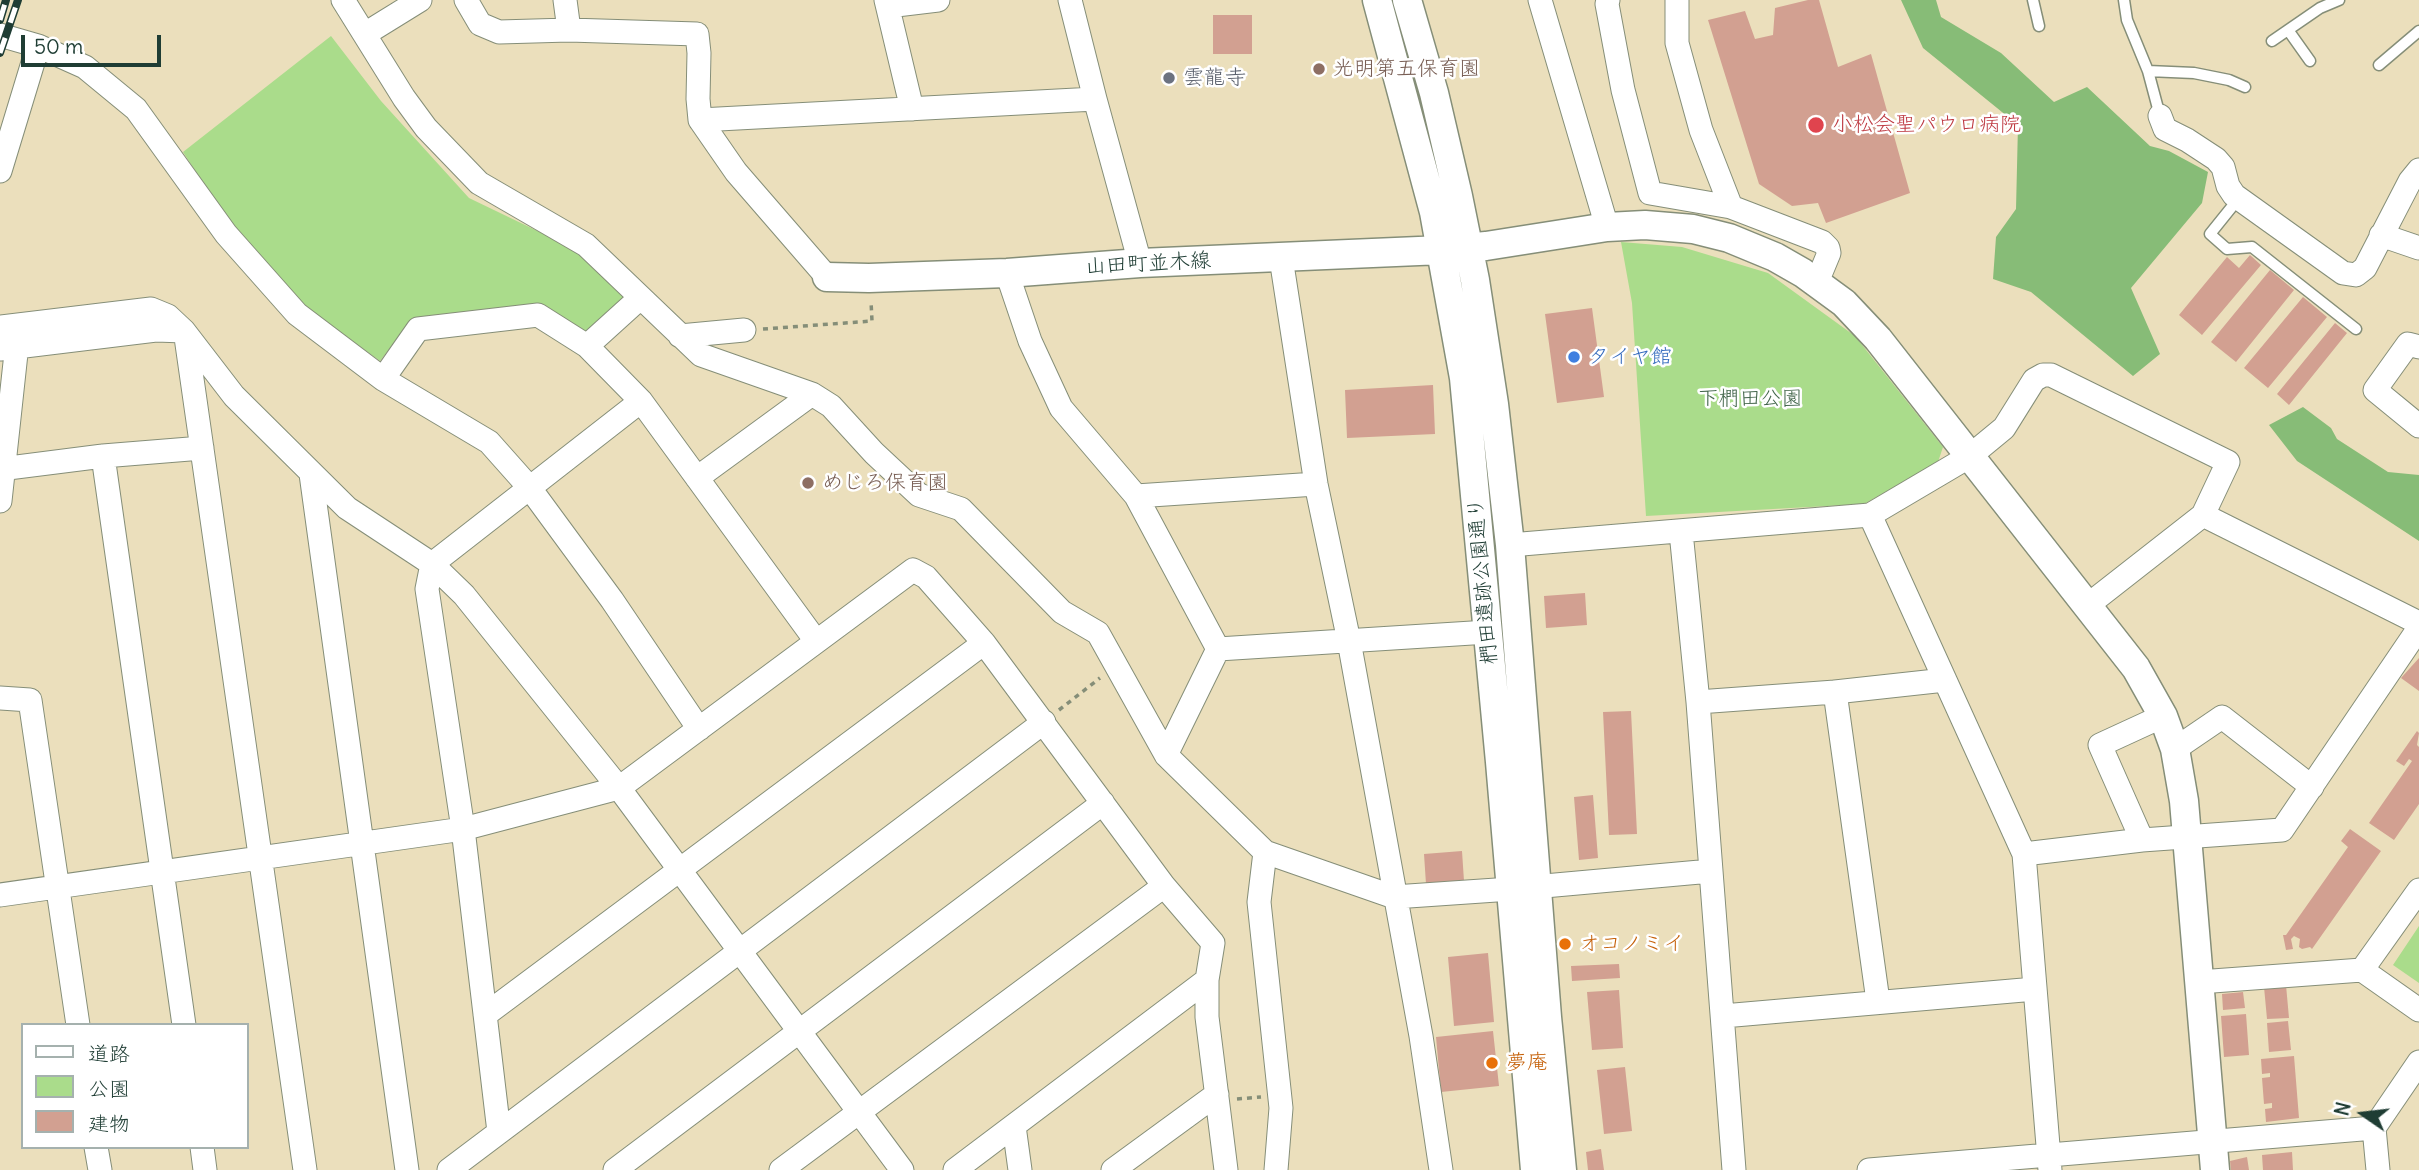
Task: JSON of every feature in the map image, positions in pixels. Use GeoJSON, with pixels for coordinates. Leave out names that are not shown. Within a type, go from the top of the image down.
{"type":"FeatureCollection","features":[{"type":"Feature","properties":{"kind":"street"},"geometry":{"type":"LineString","coordinates":[[343,0],[404,99],[426,128],[479,183],[586,245],[701,355],[812,394],[831,406],[874,453],[919,495],[961,509],[1062,612],[1098,633],[1166,755],[1265,852],[1394,897],[1712,871]]}},
{"type":"Feature","properties":{"kind":"street"},"geometry":{"type":"LineString","coordinates":[[365,34],[420,0]]}},
{"type":"Feature","properties":{"kind":"street"},"geometry":{"type":"LineString","coordinates":[[466,0],[480,24],[499,32],[569,30],[696,34],[699,53],[700,120],[736,172],[827,277]]}},
{"type":"Feature","properties":{"kind":"street"},"geometry":{"type":"LineString","coordinates":[[565,0],[569,30]]}},
{"type":"Feature","properties":{"kind":"street"},"geometry":{"type":"LineString","coordinates":[[912,109],[887,3],[938,0]]}},
{"type":"Feature","properties":{"kind":"street"},"geometry":{"type":"LineString","coordinates":[[1070,0],[1140,263]]}},
{"type":"Feature","properties":{"kind":"street","name":"椚田遺跡公園通り"},"geometry":{"type":"LineString","coordinates":[[1377,0],[1424,173],[1455,249],[1494,404],[1510,545],[1535,1170]]}},
{"type":"Feature","properties":{"kind":"street","name":"椚田遺跡公園通り"},"geometry":{"type":"LineString","coordinates":[[1407,0],[1434,93],[1455,249],[1464,379],[1489,632],[1562,1170]]}},
{"type":"Feature","properties":{"kind":"street"},"geometry":{"type":"LineString","coordinates":[[1540,0],[1607,227]]}},
{"type":"Feature","properties":{"kind":"street"},"geometry":{"type":"LineString","coordinates":[[1608,0],[1623,90],[1650,193],[1731,207],[1822,242],[1829,253],[1817,282]]}},
{"type":"Feature","properties":{"kind":"street"},"geometry":{"type":"LineString","coordinates":[[1677,0],[1677,43],[1701,130],[1731,207]]}},
{"type":"Feature","properties":{"kind":"street"},"geometry":{"type":"LineString","coordinates":[[0,35],[38,46],[85,67],[136,109],[226,234],[297,314],[383,379],[489,442],[529,487],[612,600],[699,729]]}},
{"type":"Feature","properties":{"kind":"street"},"geometry":{"type":"LineString","coordinates":[[0,171],[38,46]]}},
{"type":"Feature","properties":{"kind":"street"},"geometry":{"type":"LineString","coordinates":[[700,120],[1095,99]]}},
{"type":"Feature","properties":{"kind":"street"},"geometry":{"type":"LineString","coordinates":[[2160,116],[2165,129],[2216,159],[2223,167],[2228,186],[2239,198],[2343,273],[2356,275],[2365,268],[2410,181],[2419,170]]}},
{"type":"Feature","properties":{"kind":"street","name":"山田町並木線"},"geometry":{"type":"LineString","coordinates":[[827,277],[1007,273],[1140,263],[1455,249],[1607,227],[1660,225],[1720,236],[1767,253],[1817,282],[1844,303],[1873,333],[2136,668],[2162,716],[2175,749],[2183,791],[2215,1170]]}},
{"type":"Feature","properties":{"kind":"street"},"geometry":{"type":"LineString","coordinates":[[2381,234],[2419,248]]}},
{"type":"Feature","properties":{"kind":"street"},"geometry":{"type":"LineString","coordinates":[[1282,258],[1316,484],[1349,641],[1421,1036],[1441,1170]]}},
{"type":"Feature","properties":{"kind":"street"},"geometry":{"type":"LineString","coordinates":[[1007,273],[1030,341],[1061,408],[1136,496],[1218,649]]}},
{"type":"Feature","properties":{"kind":"street"},"geometry":{"type":"LineString","coordinates":[[587,346],[640,298]]}},
{"type":"Feature","properties":{"kind":"street"},"geometry":{"type":"LineString","coordinates":[[0,501],[9,337],[150,309],[168,316],[184,331],[234,396],[346,508],[432,564],[464,595],[620,788],[902,1170]]}},
{"type":"Feature","properties":{"kind":"street"},"geometry":{"type":"LineString","coordinates":[[383,379],[418,329],[538,315],[587,346],[641,401],[816,641]]}},
{"type":"Feature","properties":{"kind":"street"},"geometry":{"type":"LineString","coordinates":[[680,335],[744,330]]}},
{"type":"Feature","properties":{"kind":"street"},"geometry":{"type":"LineString","coordinates":[[184,331],[190,354],[305,1170]]}},
{"type":"Feature","properties":{"kind":"street"},"geometry":{"type":"LineString","coordinates":[[2419,347],[2408,344],[2375,390],[2419,426]]}},
{"type":"Feature","properties":{"kind":"street"},"geometry":{"type":"LineString","coordinates":[[1510,545],[1870,515],[1970,456],[2004,428],[2034,380],[2043,375],[2051,375],[2228,462],[2203,515],[2088,605]]}},
{"type":"Feature","properties":{"kind":"street"},"geometry":{"type":"LineString","coordinates":[[697,478],[812,394]]}},
{"type":"Feature","properties":{"kind":"street"},"geometry":{"type":"LineString","coordinates":[[499,1132],[463,829],[427,589],[432,564],[641,401]]}},
{"type":"Feature","properties":{"kind":"street"},"geometry":{"type":"LineString","coordinates":[[2,468],[202,448]]}},
{"type":"Feature","properties":{"kind":"street"},"geometry":{"type":"LineString","coordinates":[[103,456],[184,1023]]}},
{"type":"Feature","properties":{"kind":"street"},"geometry":{"type":"LineString","coordinates":[[311,474],[407,1170]]}},
{"type":"Feature","properties":{"kind":"street"},"geometry":{"type":"LineString","coordinates":[[1136,496],[1316,484]]}},
{"type":"Feature","properties":{"kind":"street"},"geometry":{"type":"LineString","coordinates":[[1870,515],[2024,854],[2049,1162]]}},
{"type":"Feature","properties":{"kind":"street"},"geometry":{"type":"LineString","coordinates":[[2203,515],[2419,622]]}},
{"type":"Feature","properties":{"kind":"street"},"geometry":{"type":"LineString","coordinates":[[1681,532],[1698,702],[1734,1170]]}},
{"type":"Feature","properties":{"kind":"street"},"geometry":{"type":"LineString","coordinates":[[0,895],[463,829],[620,788],[913,570],[926,577],[984,643],[1164,886],[1213,943],[1207,980],[1207,1017],[1226,1170]]}},
{"type":"Feature","properties":{"kind":"street"},"geometry":{"type":"LineString","coordinates":[[2024,854],[2141,840],[2282,830],[2419,628]]}},
{"type":"Feature","properties":{"kind":"street"},"geometry":{"type":"LineString","coordinates":[[1218,649],[1489,632]]}},
{"type":"Feature","properties":{"kind":"street"},"geometry":{"type":"LineString","coordinates":[[485,1015],[984,643]]}},
{"type":"Feature","properties":{"kind":"street"},"geometry":{"type":"LineString","coordinates":[[1166,755],[1218,649]]}},
{"type":"Feature","properties":{"kind":"street"},"geometry":{"type":"LineString","coordinates":[[1698,702],[1835,692],[1945,680]]}},
{"type":"Feature","properties":{"kind":"street"},"geometry":{"type":"LineString","coordinates":[[1835,692],[1878,1001]]}},
{"type":"Feature","properties":{"kind":"street"},"geometry":{"type":"LineString","coordinates":[[0,698],[30,700],[78,1023]]}},
{"type":"Feature","properties":{"kind":"street"},"geometry":{"type":"LineString","coordinates":[[2141,840],[2100,745],[2162,716]]}},
{"type":"Feature","properties":{"kind":"street"},"geometry":{"type":"LineString","coordinates":[[2175,749],[2222,717],[2312,786]]}},
{"type":"Feature","properties":{"kind":"street"},"geometry":{"type":"LineString","coordinates":[[449,1170],[1044,722]]}},
{"type":"Feature","properties":{"kind":"street"},"geometry":{"type":"LineString","coordinates":[[615,1170],[1103,803]]}},
{"type":"Feature","properties":{"kind":"street"},"geometry":{"type":"LineString","coordinates":[[1265,852],[1259,902],[1281,1108],[1276,1170]]}},
{"type":"Feature","properties":{"kind":"street"},"geometry":{"type":"LineString","coordinates":[[781,1170],[1164,886]]}},
{"type":"Feature","properties":{"kind":"street"},"geometry":{"type":"LineString","coordinates":[[2362,971],[2419,890]]}},
{"type":"Feature","properties":{"kind":"street"},"geometry":{"type":"LineString","coordinates":[[2199,982],[2330,971],[2362,971],[2419,1010]]}},
{"type":"Feature","properties":{"kind":"street"},"geometry":{"type":"LineString","coordinates":[[955,1170],[1207,980]]}},
{"type":"Feature","properties":{"kind":"street"},"geometry":{"type":"LineString","coordinates":[[1723,1016],[2035,989]]}},
{"type":"Feature","properties":{"kind":"street"},"geometry":{"type":"LineString","coordinates":[[2378,1170],[2374,1128],[2419,1062]]}},
{"type":"Feature","properties":{"kind":"street"},"geometry":{"type":"LineString","coordinates":[[1119,1168],[1217,1098]]}},
{"type":"Feature","properties":{"kind":"street"},"geometry":{"type":"LineString","coordinates":[[1014,1126],[1020,1170]]}},
{"type":"Feature","properties":{"kind":"street"},"geometry":{"type":"LineString","coordinates":[[1869,1170],[2049,1162],[2213,1141],[2374,1128]]}},
{"type":"Feature","properties":{"kind":"street"},"geometry":{"type":"LineString","coordinates":[[96,1149],[100,1170]]}},
{"type":"Feature","properties":{"kind":"street"},"geometry":{"type":"LineString","coordinates":[[202,1149],[205,1170]]}},
{"type":"Feature","properties":{"kind":"lane"},"geometry":{"type":"LineString","coordinates":[[2033,0],[2039,26]]}},
{"type":"Feature","properties":{"kind":"lane"},"geometry":{"type":"LineString","coordinates":[[2124,0],[2127,20],[2148,71],[2160,116]]}},
{"type":"Feature","properties":{"kind":"lane"},"geometry":{"type":"LineString","coordinates":[[2272,41],[2320,8],[2339,0]]}},
{"type":"Feature","properties":{"kind":"lane"},"geometry":{"type":"LineString","coordinates":[[2288,30],[2310,61]]}},
{"type":"Feature","properties":{"kind":"lane"},"geometry":{"type":"LineString","coordinates":[[2379,65],[2419,31]]}},
{"type":"Feature","properties":{"kind":"lane"},"geometry":{"type":"LineString","coordinates":[[2148,71],[2194,73],[2229,80],[2245,87]]}},
{"type":"Feature","properties":{"kind":"lane"},"geometry":{"type":"LineString","coordinates":[[2239,198],[2210,234],[2227,249],[2252,247],[2356,329]]}},
{"type":"Feature","properties":{"kind":"path"},"geometry":{"type":"LineString","coordinates":[[744,330],[872,321],[869,278]]}},
{"type":"Feature","properties":{"kind":"path"},"geometry":{"type":"LineString","coordinates":[[1044,722],[1115,666]]}},
{"type":"Feature","properties":{"kind":"path"},"geometry":{"type":"LineString","coordinates":[[1217,1098],[1280,1094]]}},
{"type":"Feature","properties":{"kind":"green space"},"geometry":{"type":"Polygon","coordinates":[[[1901,0],[1936,0],[1941,17],[2001,53],[2054,102],[2087,87],[2150,146],[2169,151],[2208,172],[2202,203],[2131,288],[2160,354],[2133,376],[2031,292],[1993,279],[1996,237],[2016,209],[2018,125],[1923,48],[1901,0]]]}},
{"type":"Feature","properties":{"kind":"green space"},"geometry":{"type":"Polygon","coordinates":[[[331,36],[381,101],[469,198],[577,250],[630,298],[585,338],[539,308],[412,319],[380,361],[305,307],[226,219],[183,152],[331,36]]]}},
{"type":"Feature","properties":{"kind":"green space","name":"下椚田公園"},"geometry":{"type":"Polygon","coordinates":[[[1621,242],[1682,247],[1768,273],[1855,336],[1943,447],[1938,462],[1864,504],[1646,516],[1632,303],[1621,242]]]}},
{"type":"Feature","properties":{"kind":"green space"},"geometry":{"type":"Polygon","coordinates":[[[2303,407],[2331,428],[2337,439],[2388,472],[2419,475],[2419,541],[2297,461],[2269,425],[2303,407]]]}},
{"type":"Feature","properties":{"kind":"green space"},"geometry":{"type":"Polygon","coordinates":[[[2419,926],[2419,983],[2393,965],[2419,926]]]}},
{"type":"Feature","properties":{"kind":"building","name":"小松会聖パウロ病院"},"geometry":{"type":"Polygon","coordinates":[[[1819,0],[1838,67],[1871,54],[1910,193],[1826,223],[1818,203],[1792,206],[1759,184],[1708,20],[1745,11],[1755,39],[1773,35],[1775,8],[1819,0]]]}},
{"type":"Feature","properties":{"kind":"building"},"geometry":{"type":"Polygon","coordinates":[[[1213,15],[1252,15],[1252,54],[1213,54],[1213,15]]]}},
{"type":"Feature","properties":{"kind":"building"},"geometry":{"type":"Polygon","coordinates":[[[2250,255],[2261,265],[2202,335],[2179,315],[2227,257],[2239,268],[2250,255]]]}},
{"type":"Feature","properties":{"kind":"building"},"geometry":{"type":"Polygon","coordinates":[[[2270,270],[2294,290],[2236,362],[2211,342],[2270,270]]]}},
{"type":"Feature","properties":{"kind":"building"},"geometry":{"type":"Polygon","coordinates":[[[2303,297],[2327,317],[2268,388],[2244,368],[2303,297]]]}},
{"type":"Feature","properties":{"kind":"building"},"geometry":{"type":"Polygon","coordinates":[[[1592,308],[1604,397],[1557,403],[1545,314],[1592,308]]]}},
{"type":"Feature","properties":{"kind":"building"},"geometry":{"type":"Polygon","coordinates":[[[2335,323],[2347,333],[2289,405],[2277,394],[2335,323]]]}},
{"type":"Feature","properties":{"kind":"building"},"geometry":{"type":"Polygon","coordinates":[[[1433,385],[1435,434],[1347,438],[1345,390],[1433,385]]]}},
{"type":"Feature","properties":{"kind":"building"},"geometry":{"type":"Polygon","coordinates":[[[1585,593],[1587,625],[1546,628],[1544,596],[1585,593]]]}},
{"type":"Feature","properties":{"kind":"building"},"geometry":{"type":"Polygon","coordinates":[[[2419,658],[2419,691],[2401,678],[2419,658]]]}},
{"type":"Feature","properties":{"kind":"building"},"geometry":{"type":"Polygon","coordinates":[[[1631,711],[1637,834],[1609,835],[1603,712],[1631,711]]]}},
{"type":"Feature","properties":{"kind":"building"},"geometry":{"type":"Polygon","coordinates":[[[2417,731],[2419,804],[2394,840],[2369,823],[2412,761],[2409,759],[2404,766],[2396,761],[2417,731]]]}},
{"type":"Feature","properties":{"kind":"building"},"geometry":{"type":"Polygon","coordinates":[[[1593,795],[1598,858],[1579,860],[1574,797],[1593,795]]]}},
{"type":"Feature","properties":{"kind":"building"},"geometry":{"type":"Polygon","coordinates":[[[2350,829],[2381,851],[2312,949],[2299,947],[2300,939],[2294,936],[2291,939],[2293,949],[2286,950],[2283,935],[2286,935],[2348,847],[2341,841],[2350,829]]]}},
{"type":"Feature","properties":{"kind":"building"},"geometry":{"type":"Polygon","coordinates":[[[1462,851],[1464,881],[1426,884],[1424,854],[1462,851]]]}},
{"type":"Feature","properties":{"kind":"building"},"geometry":{"type":"Polygon","coordinates":[[[1488,953],[1494,1022],[1454,1026],[1448,957],[1488,953]]]}},
{"type":"Feature","properties":{"kind":"building"},"geometry":{"type":"Polygon","coordinates":[[[1619,964],[1620,978],[1572,981],[1571,966],[1619,964]]]}},
{"type":"Feature","properties":{"kind":"building"},"geometry":{"type":"Polygon","coordinates":[[[2286,985],[2289,1018],[2267,1019],[2264,987],[2286,985]]]}},
{"type":"Feature","properties":{"kind":"building"},"geometry":{"type":"Polygon","coordinates":[[[1619,990],[1623,1048],[1592,1050],[1587,992],[1619,990]]]}},
{"type":"Feature","properties":{"kind":"building"},"geometry":{"type":"Polygon","coordinates":[[[2243,992],[2245,1008],[2223,1010],[2222,994],[2243,992]]]}},
{"type":"Feature","properties":{"kind":"building"},"geometry":{"type":"Polygon","coordinates":[[[2246,1014],[2249,1055],[2224,1057],[2221,1016],[2246,1014]]]}},
{"type":"Feature","properties":{"kind":"building"},"geometry":{"type":"Polygon","coordinates":[[[2288,1021],[2291,1050],[2269,1052],[2267,1023],[2288,1021]]]}},
{"type":"Feature","properties":{"kind":"building"},"geometry":{"type":"Polygon","coordinates":[[[1493,1031],[1499,1086],[1441,1092],[1436,1037],[1493,1031]]]}},
{"type":"Feature","properties":{"kind":"building"},"geometry":{"type":"Polygon","coordinates":[[[2294,1056],[2299,1118],[2266,1122],[2265,1109],[2272,1108],[2272,1103],[2264,1104],[2262,1078],[2270,1077],[2270,1073],[2262,1074],[2261,1059],[2294,1056]]]}},
{"type":"Feature","properties":{"kind":"building"},"geometry":{"type":"Polygon","coordinates":[[[1625,1067],[1632,1131],[1604,1134],[1597,1070],[1625,1067]]]}},
{"type":"Feature","properties":{"kind":"building"},"geometry":{"type":"Polygon","coordinates":[[[1601,1149],[1604,1170],[1588,1170],[1586,1152],[1601,1149]]]}},
{"type":"Feature","properties":{"kind":"building"},"geometry":{"type":"Polygon","coordinates":[[[2292,1152],[2293,1170],[2263,1170],[2262,1155],[2292,1152]]]}},
{"type":"Feature","properties":{"kind":"building"},"geometry":{"type":"Polygon","coordinates":[[[2247,1157],[2249,1170],[2231,1170],[2230,1161],[2247,1157]]]}},
{"type":"Feature","properties":{"kind":"railway"},"geometry":{"type":"LineString","coordinates":[[0,20],[6,0]]}},
{"type":"Feature","properties":{"kind":"railway"},"geometry":{"type":"LineString","coordinates":[[0,53],[18,0]]}},
{"type":"Feature","properties":{"kind":"place","name":"光明第五保育園"},"geometry":{"type":"Point","coordinates":[1319,69]}},
{"type":"Feature","properties":{"kind":"place","name":"雲龍寺"},"geometry":{"type":"Point","coordinates":[1169,78]}},
{"type":"Feature","properties":{"kind":"place","name":"小松会聖パウロ病院"},"geometry":{"type":"Point","coordinates":[1816,125]}},
{"type":"Feature","properties":{"kind":"place","name":"タイヤ館"},"geometry":{"type":"Point","coordinates":[1574,357]}},
{"type":"Feature","properties":{"kind":"place","name":"めじろ保育園"},"geometry":{"type":"Point","coordinates":[808,483]}},
{"type":"Feature","properties":{"kind":"place","name":"オコノミイ"},"geometry":{"type":"Point","coordinates":[1565,944]}},
{"type":"Feature","properties":{"kind":"place","name":"夢庵"},"geometry":{"type":"Point","coordinates":[1492,1063]}}]}
